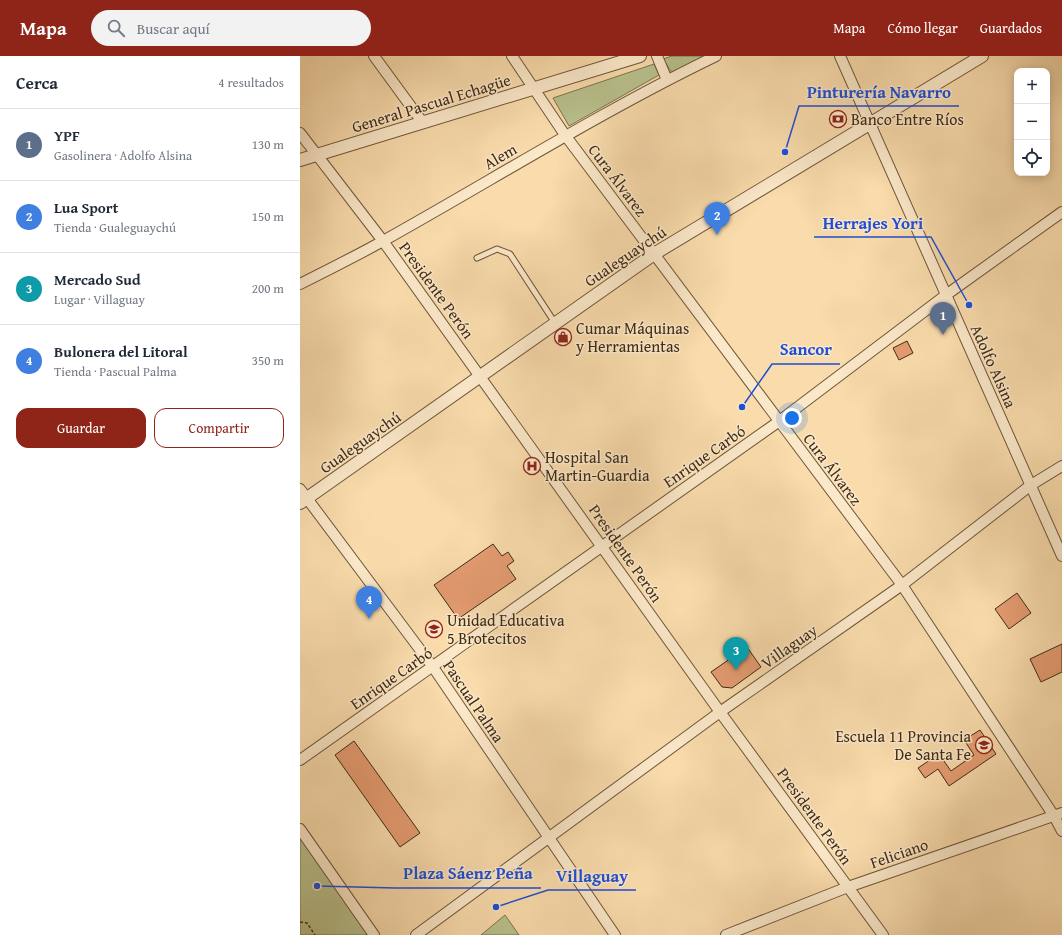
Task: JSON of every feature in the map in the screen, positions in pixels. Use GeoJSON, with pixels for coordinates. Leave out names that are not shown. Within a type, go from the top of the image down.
{"type":"FeatureCollection","features":[{"type":"Feature","properties":{"kind":"street"},"geometry":{"type":"LineString","coordinates":[[374,56],[423,124]]}},
{"type":"Feature","properties":{"kind":"street","name":"Cura Álvarez"},"geometry":{"type":"LineString","coordinates":[[512,56],[566,135],[778,422],[902,585],[1058,814],[1062,831]]}},
{"type":"Feature","properties":{"kind":"street","name":"General Pascual Echagüe"},"geometry":{"type":"LineString","coordinates":[[300,160],[423,124],[640,56]]}},
{"type":"Feature","properties":{"kind":"street"},"geometry":{"type":"LineString","coordinates":[[657,56],[667,80]]}},
{"type":"Feature","properties":{"kind":"street","name":"Alem"},"geometry":{"type":"LineString","coordinates":[[300,284],[383,241],[566,135],[667,80],[716,56]]}},
{"type":"Feature","properties":{"kind":"street","name":"Adolfo Alsina"},"geometry":{"type":"LineString","coordinates":[[840,56],[871,122],[1062,556]]}},
{"type":"Feature","properties":{"kind":"street","name":"Gualeguaychú"},"geometry":{"type":"LineString","coordinates":[[302,497],[481,377],[654,254],[982,56]]}},
{"type":"Feature","properties":{"kind":"street","name":"Presidente Perón"},"geometry":{"type":"LineString","coordinates":[[300,133],[316,156],[383,241],[603,546],[720,712],[883,935]]}},
{"type":"Feature","properties":{"kind":"street","name":"Enrique Carbó"},"geometry":{"type":"LineString","coordinates":[[300,760],[778,422],[946,295],[1062,212]]}},
{"type":"Feature","properties":{"kind":"street","name":"Villaguay"},"geometry":{"type":"LineString","coordinates":[[416,935],[549,839],[720,712],[902,585],[1031,485],[1062,466]]}},
{"type":"Feature","properties":{"kind":"street","name":"Pascual Palma"},"geometry":{"type":"LineString","coordinates":[[302,497],[433,667],[615,935]]}},
{"type":"Feature","properties":{"kind":"street","name":"Feliciano"},"geometry":{"type":"LineString","coordinates":[[726,935],[848,887],[1058,814]]}},
{"type":"Feature","properties":{"kind":"street"},"geometry":{"type":"LineString","coordinates":[[300,829],[374,935]]}},
{"type":"Feature","properties":{"kind":"lane"},"geometry":{"type":"LineString","coordinates":[[477,258],[497,249],[510,254],[556,324]]}},
{"type":"Feature","properties":{"kind":"path"},"geometry":{"type":"LineString","coordinates":[[300,922],[307,923],[315,935]]}},
{"type":"Feature","properties":{"kind":"green space"},"geometry":{"type":"Polygon","coordinates":[[[672,56],[713,56],[674,76],[663,59],[672,56]]]}},
{"type":"Feature","properties":{"kind":"green space"},"geometry":{"type":"Polygon","coordinates":[[[654,64],[659,75],[569,126],[553,98],[654,64]]]}},
{"type":"Feature","properties":{"kind":"green space"},"geometry":{"type":"Polygon","coordinates":[[[300,837],[369,935],[300,935],[300,837]]]}},
{"type":"Feature","properties":{"kind":"green space"},"geometry":{"type":"Polygon","coordinates":[[[505,915],[519,935],[481,935],[505,915]]]}},
{"type":"Feature","properties":{"kind":"building"},"geometry":{"type":"Polygon","coordinates":[[[907,341],[913,353],[899,360],[893,348],[907,341]]]}},
{"type":"Feature","properties":{"kind":"building"},"geometry":{"type":"Polygon","coordinates":[[[493,544],[502,556],[508,552],[514,561],[507,566],[516,579],[458,619],[434,585],[493,544]]]}},
{"type":"Feature","properties":{"kind":"building"},"geometry":{"type":"Polygon","coordinates":[[[1017,593],[1031,613],[1009,629],[995,609],[1017,593]]]}},
{"type":"Feature","properties":{"kind":"building"},"geometry":{"type":"Polygon","coordinates":[[[1062,644],[1062,672],[1041,682],[1030,659],[1062,644]]]}},
{"type":"Feature","properties":{"kind":"building"},"geometry":{"type":"Polygon","coordinates":[[[747,647],[761,667],[732,688],[722,687],[711,672],[747,647]]]}},
{"type":"Feature","properties":{"kind":"building"},"geometry":{"type":"Polygon","coordinates":[[[980,730],[996,754],[949,786],[938,769],[925,778],[918,768],[939,754],[951,771],[974,755],[964,740],[980,730]]]}},
{"type":"Feature","properties":{"kind":"building"},"geometry":{"type":"Polygon","coordinates":[[[354,741],[420,833],[400,847],[335,755],[354,741]]]}},
{"type":"Feature","properties":{"kind":"place","name":"Banco Entre Ríos"},"geometry":{"type":"Point","coordinates":[838,119]}},
{"type":"Feature","properties":{"kind":"place","name":"Pinturería Navarro"},"geometry":{"type":"Point","coordinates":[785,152]}},
{"type":"Feature","properties":{"kind":"place","name":"Lua Sport"},"geometry":{"type":"Point","coordinates":[717,235]}},
{"type":"Feature","properties":{"kind":"place","name":"Herrajes Yori"},"geometry":{"type":"Point","coordinates":[969,305]}},
{"type":"Feature","properties":{"kind":"place","name":"YPF"},"geometry":{"type":"Point","coordinates":[943,335]}},
{"type":"Feature","properties":{"kind":"place","name":"Cumar Máquinas y Herramientas"},"geometry":{"type":"Point","coordinates":[563,337]}},
{"type":"Feature","properties":{"kind":"place","name":"Sancor"},"geometry":{"type":"Point","coordinates":[742,407]}},
{"type":"Feature","properties":{"kind":"place","name":"Hospital San Martin-Guardia"},"geometry":{"type":"Point","coordinates":[532,466]}},
{"type":"Feature","properties":{"kind":"place","name":"Bulonera del Litoral"},"geometry":{"type":"Point","coordinates":[369,619]}},
{"type":"Feature","properties":{"kind":"place","name":"Unidad Educativa 5 Brotecitos"},"geometry":{"type":"Point","coordinates":[434,629]}},
{"type":"Feature","properties":{"kind":"place","name":"Mercado Sud"},"geometry":{"type":"Point","coordinates":[736,670]}},
{"type":"Feature","properties":{"kind":"place","name":"Escuela 11 Provincia De Santa Fe"},"geometry":{"type":"Point","coordinates":[984,745]}},
{"type":"Feature","properties":{"kind":"place","name":"Plaza Sáenz Peña"},"geometry":{"type":"Point","coordinates":[317,886]}},
{"type":"Feature","properties":{"kind":"place","name":"Villaguay"},"geometry":{"type":"Point","coordinates":[496,907]}}]}
